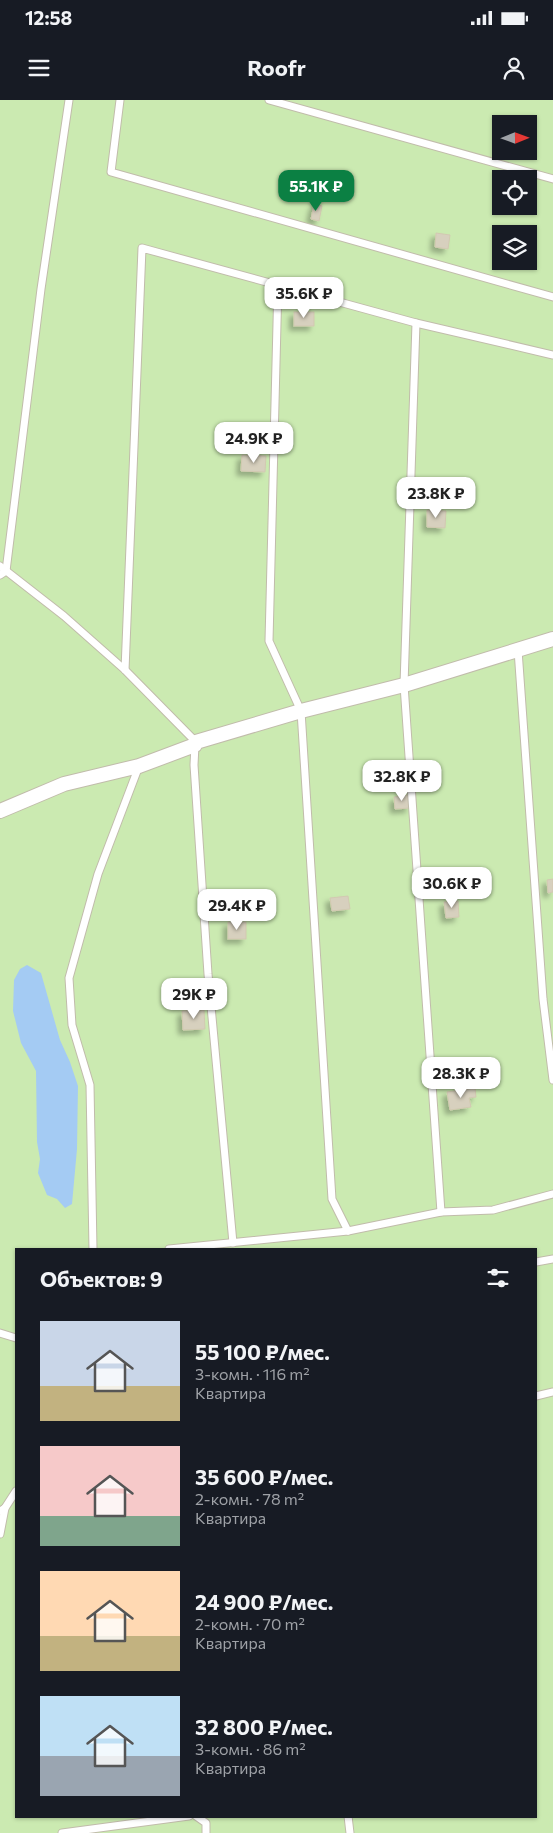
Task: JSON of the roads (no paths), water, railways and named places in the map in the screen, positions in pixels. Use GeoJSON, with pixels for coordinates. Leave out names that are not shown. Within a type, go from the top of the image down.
{"type":"FeatureCollection","features":[{"type":"Feature","properties":{"kind":"street"},"geometry":{"type":"LineString","coordinates":[[0,810],[64,784],[139,766],[196,744],[301,711],[404,685],[553,639]]}},
{"type":"Feature","properties":{"kind":"lane"},"geometry":{"type":"LineString","coordinates":[[69,100],[2,570],[64,616],[124,670],[196,744],[194,765],[208,974],[233,1243]]}},
{"type":"Feature","properties":{"kind":"lane"},"geometry":{"type":"LineString","coordinates":[[120,100],[111,172],[553,297]]}},
{"type":"Feature","properties":{"kind":"lane"},"geometry":{"type":"LineString","coordinates":[[269,100],[553,179]]}},
{"type":"Feature","properties":{"kind":"lane"},"geometry":{"type":"LineString","coordinates":[[124,670],[142,248],[416,322],[553,355]]}},
{"type":"Feature","properties":{"kind":"lane"},"geometry":{"type":"LineString","coordinates":[[278,284],[269,641],[301,711],[332,1199],[348,1232]]}},
{"type":"Feature","properties":{"kind":"lane"},"geometry":{"type":"LineString","coordinates":[[416,322],[404,685],[441,1212]]}},
{"type":"Feature","properties":{"kind":"lane"},"geometry":{"type":"LineString","coordinates":[[518,650],[543,999],[553,1080]]}},
{"type":"Feature","properties":{"kind":"lane"},"geometry":{"type":"LineString","coordinates":[[93,1248],[90,1085],[72,1024],[69,978],[98,874],[139,766]]}},
{"type":"Feature","properties":{"kind":"lane"},"geometry":{"type":"LineString","coordinates":[[180,1248],[348,1232],[441,1212],[493,1210],[553,1194]]}},
{"type":"Feature","properties":{"kind":"lane"},"geometry":{"type":"LineString","coordinates":[[537,1262],[553,1259]]}},
{"type":"Feature","properties":{"kind":"lane"},"geometry":{"type":"LineString","coordinates":[[0,1333],[15,1338]]}},
{"type":"Feature","properties":{"kind":"lane"},"geometry":{"type":"LineString","coordinates":[[537,1396],[553,1392]]}},
{"type":"Feature","properties":{"kind":"lane"},"geometry":{"type":"LineString","coordinates":[[0,1534],[3,1510],[15,1492]]}},
{"type":"Feature","properties":{"kind":"lane"},"geometry":{"type":"LineString","coordinates":[[62,1833],[174,1818]]}},
{"type":"Feature","properties":{"kind":"lane"},"geometry":{"type":"LineString","coordinates":[[199,1818],[206,1823],[206,1833]]}},
{"type":"Feature","properties":{"kind":"lane"},"geometry":{"type":"LineString","coordinates":[[348,1818],[350,1833]]}},
{"type":"Feature","properties":{"kind":"water"},"geometry":{"type":"Polygon","coordinates":[[[27,965],[41,973],[60,1040],[78,1086],[77,1149],[72,1204],[65,1208],[57,1199],[47,1195],[38,1173],[40,1159],[37,1142],[36,1071],[21,1043],[13,1011],[14,980],[20,969],[27,965]]]}}]}
